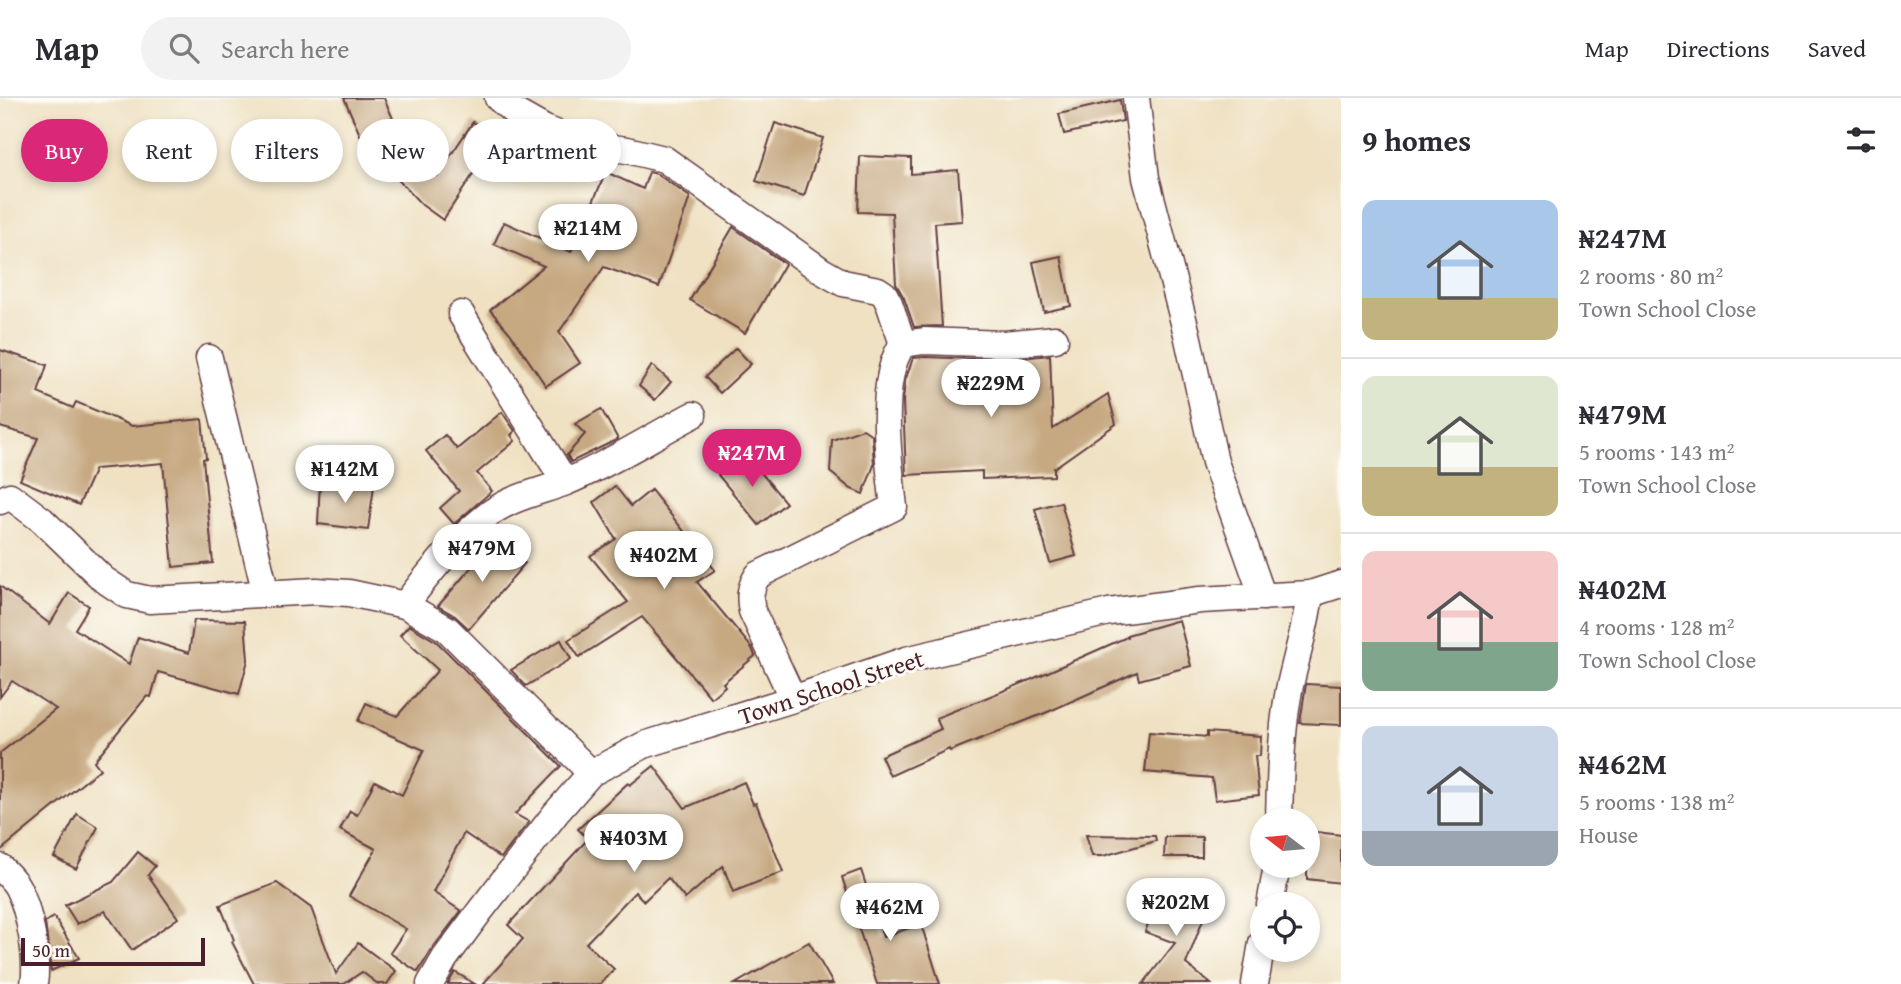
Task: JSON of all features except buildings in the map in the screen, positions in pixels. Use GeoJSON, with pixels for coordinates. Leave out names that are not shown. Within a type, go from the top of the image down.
{"type":"FeatureCollection","features":[{"type":"Feature","properties":{"kind":"street"},"geometry":{"type":"LineString","coordinates":[[498,98],[513,111],[545,129],[584,144],[664,159],[822,271],[843,282],[878,290],[884,294],[902,344]]}},
{"type":"Feature","properties":{"kind":"street"},"geometry":{"type":"LineString","coordinates":[[1136,98],[1146,178],[1187,334],[1215,462],[1263,597]]}},
{"type":"Feature","properties":{"kind":"street"},"geometry":{"type":"LineString","coordinates":[[461,314],[565,482]]}},
{"type":"Feature","properties":{"kind":"street"},"geometry":{"type":"LineString","coordinates":[[793,699],[752,611],[749,599],[752,585],[758,575],[894,507],[888,456],[888,407],[894,356],[902,344],[924,341],[1004,344],[1055,339]]}},
{"type":"Feature","properties":{"kind":"street"},"geometry":{"type":"LineString","coordinates":[[209,358],[266,594]]}},
{"type":"Feature","properties":{"kind":"street"},"geometry":{"type":"LineString","coordinates":[[405,605],[432,569],[484,517],[524,494],[565,482],[609,461],[693,415]]}},
{"type":"Feature","properties":{"kind":"street"},"geometry":{"type":"LineString","coordinates":[[0,501],[10,496],[16,499],[42,520],[103,579],[127,595],[150,600],[316,591],[349,593],[405,605],[447,629],[592,773]]}},
{"type":"Feature","properties":{"kind":"street","name":"Town School Street"},"geometry":{"type":"LineString","coordinates":[[430,984],[445,958],[556,813],[592,773],[644,745],[793,699],[906,660],[1109,612],[1200,600],[1310,594],[1341,584]]}},
{"type":"Feature","properties":{"kind":"street"},"geometry":{"type":"LineString","coordinates":[[1280,808],[1283,729],[1310,594]]}},
{"type":"Feature","properties":{"kind":"street"},"geometry":{"type":"LineString","coordinates":[[0,867],[16,885],[24,901],[37,968],[34,984]]}},
{"type":"Feature","properties":{"kind":"street"},"geometry":{"type":"LineString","coordinates":[[1255,984],[1259,962]]}}]}
